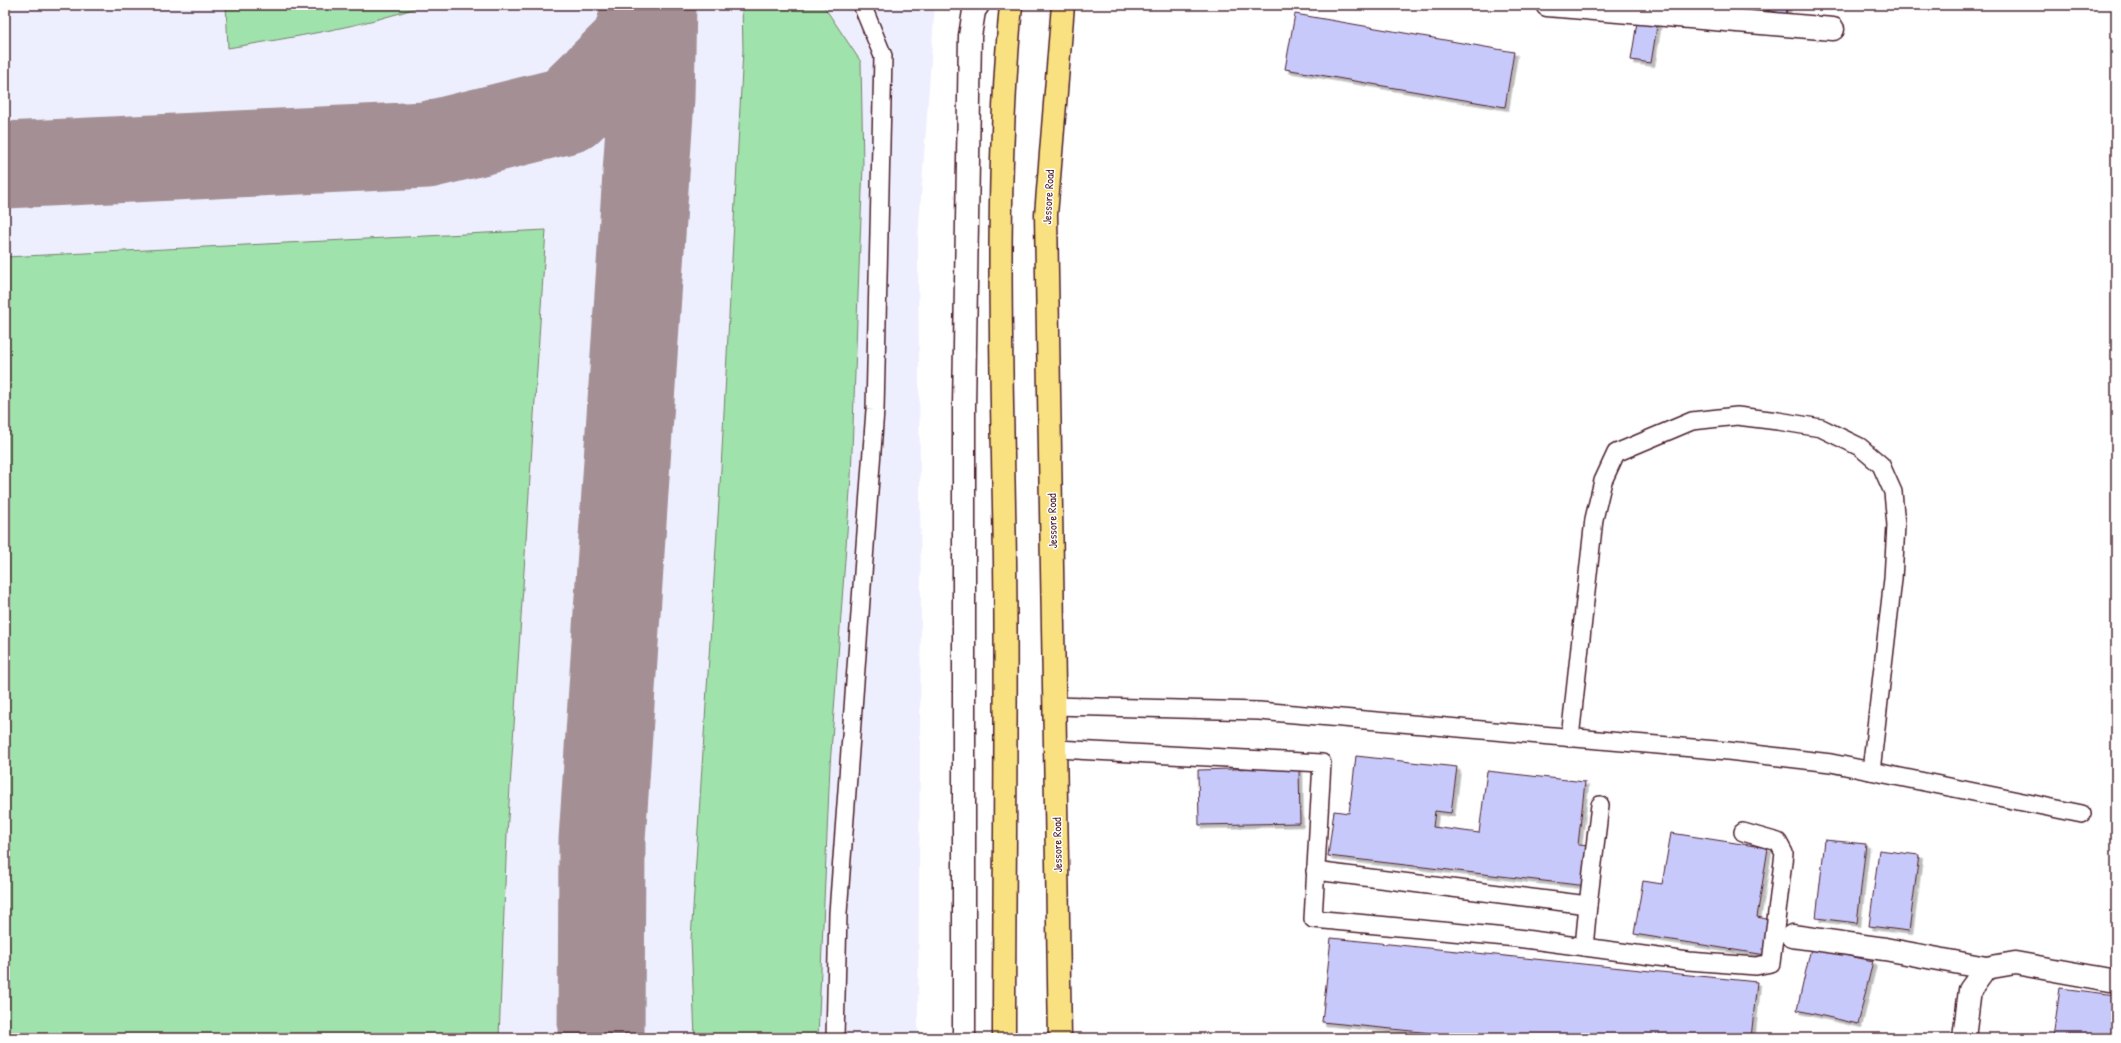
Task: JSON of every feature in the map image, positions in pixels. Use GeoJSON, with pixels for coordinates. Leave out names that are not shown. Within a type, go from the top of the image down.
{"type":"FeatureCollection","features":[{"type":"Feature","properties":{"kind":"highway"},"geometry":{"type":"LineString","coordinates":[[1004,1038],[1007,705],[999,261],[1006,66],[1011,5]]}},
{"type":"Feature","properties":{"kind":"highway","name":"Jessore Road"},"geometry":{"type":"LineString","coordinates":[[1060,1038],[1046,215],[1063,5]]}},
{"type":"Feature","properties":{"kind":"street"},"geometry":{"type":"LineString","coordinates":[[964,1038],[964,399],[970,36],[974,11],[978,5]]}},
{"type":"Feature","properties":{"kind":"street"},"geometry":{"type":"LineString","coordinates":[[1547,5],[1833,29]]}},
{"type":"Feature","properties":{"kind":"street"},"geometry":{"type":"LineString","coordinates":[[1792,936],[1885,949],[1986,968],[2016,963],[2116,981]]}},
{"type":"Feature","properties":{"kind":"street"},"geometry":{"type":"LineString","coordinates":[[1964,1038],[1970,990],[1986,968]]}},
{"type":"Feature","properties":{"kind":"lane"},"geometry":{"type":"LineString","coordinates":[[835,1038],[838,913],[875,410],[882,56],[862,5]]}},
{"type":"Feature","properties":{"kind":"lane"},"geometry":{"type":"LineString","coordinates":[[1570,738],[1594,519],[1603,481],[1616,453],[1692,421],[1737,416],[1778,420],[1821,428],[1860,448],[1881,465],[1893,492],[1896,525],[1893,579],[1871,771]]}},
{"type":"Feature","properties":{"kind":"lane"},"geometry":{"type":"LineString","coordinates":[[1055,706],[1259,711],[1728,751],[1831,763],[2082,814]]}},
{"type":"Feature","properties":{"kind":"lane"},"geometry":{"type":"LineString","coordinates":[[1056,748],[1322,763],[1313,919],[1517,938],[1688,962],[1756,966],[1771,963],[1784,853],[1778,842],[1743,832]]}},
{"type":"Feature","properties":{"kind":"lane"},"geometry":{"type":"LineString","coordinates":[[1584,947],[1600,805]]}},
{"type":"Feature","properties":{"kind":"lane"},"geometry":{"type":"LineString","coordinates":[[1315,871],[1588,905]]}},
{"type":"Feature","properties":{"kind":"shaded area"},"geometry":{"type":"Polygon","coordinates":[[[5,5],[935,5],[918,239],[921,600],[918,1038],[5,1038],[5,5]]]}},
{"type":"Feature","properties":{"kind":"green space"},"geometry":{"type":"Polygon","coordinates":[[[226,5],[425,5],[401,13],[352,25],[228,48],[226,5]]]}},
{"type":"Feature","properties":{"kind":"green space"},"geometry":{"type":"Polygon","coordinates":[[[742,5],[823,5],[861,62],[863,165],[851,477],[830,766],[818,1038],[695,1038],[691,939],[721,469],[743,50],[742,5]]]}},
{"type":"Feature","properties":{"kind":"green space"},"geometry":{"type":"Polygon","coordinates":[[[546,230],[507,834],[499,1038],[5,1038],[5,257],[546,230]]]}},
{"type":"Feature","properties":{"kind":"building"},"geometry":{"type":"Polygon","coordinates":[[[1762,5],[1788,5],[1786,14],[1761,9],[1762,5]]]}},
{"type":"Feature","properties":{"kind":"building"},"geometry":{"type":"Polygon","coordinates":[[[1295,14],[1514,52],[1505,107],[1285,69],[1295,14]]]}},
{"type":"Feature","properties":{"kind":"building"},"geometry":{"type":"Polygon","coordinates":[[[1638,16],[1658,20],[1651,63],[1631,60],[1638,16]]]}},
{"type":"Feature","properties":{"kind":"building"},"geometry":{"type":"Polygon","coordinates":[[[1356,756],[1457,767],[1451,813],[1435,811],[1433,827],[1479,833],[1487,771],[1585,782],[1578,845],[1592,846],[1587,886],[1328,856],[1334,811],[1349,813],[1356,756]]]}},
{"type":"Feature","properties":{"kind":"building"},"geometry":{"type":"Polygon","coordinates":[[[1299,767],[1300,823],[1199,825],[1198,770],[1299,767]]]}},
{"type":"Feature","properties":{"kind":"building"},"geometry":{"type":"Polygon","coordinates":[[[1671,833],[1768,848],[1757,917],[1771,920],[1766,955],[1634,934],[1643,881],[1662,884],[1671,833]]]}},
{"type":"Feature","properties":{"kind":"building"},"geometry":{"type":"Polygon","coordinates":[[[1825,840],[1866,844],[1857,923],[1816,918],[1825,840]]]}},
{"type":"Feature","properties":{"kind":"building"},"geometry":{"type":"Polygon","coordinates":[[[1879,850],[1919,855],[1909,931],[1869,926],[1879,850]]]}},
{"type":"Feature","properties":{"kind":"building"},"geometry":{"type":"Polygon","coordinates":[[[1331,938],[1757,982],[1751,1038],[1481,1038],[1322,1022],[1331,938]]]}},
{"type":"Feature","properties":{"kind":"building"},"geometry":{"type":"Polygon","coordinates":[[[1811,948],[1873,961],[1858,1024],[1797,1010],[1811,948]]]}},
{"type":"Feature","properties":{"kind":"building"},"geometry":{"type":"Polygon","coordinates":[[[2060,988],[2116,995],[2116,1038],[2053,1038],[2060,988]]]}},
{"type":"Feature","properties":{"kind":"taxiway"},"geometry":{"type":"LineString","coordinates":[[5,165],[427,145],[568,110],[634,45],[647,5]]}},
{"type":"Feature","properties":{"kind":"taxiway"},"geometry":{"type":"LineString","coordinates":[[601,1038],[602,840],[651,98],[653,5]]}}]}
